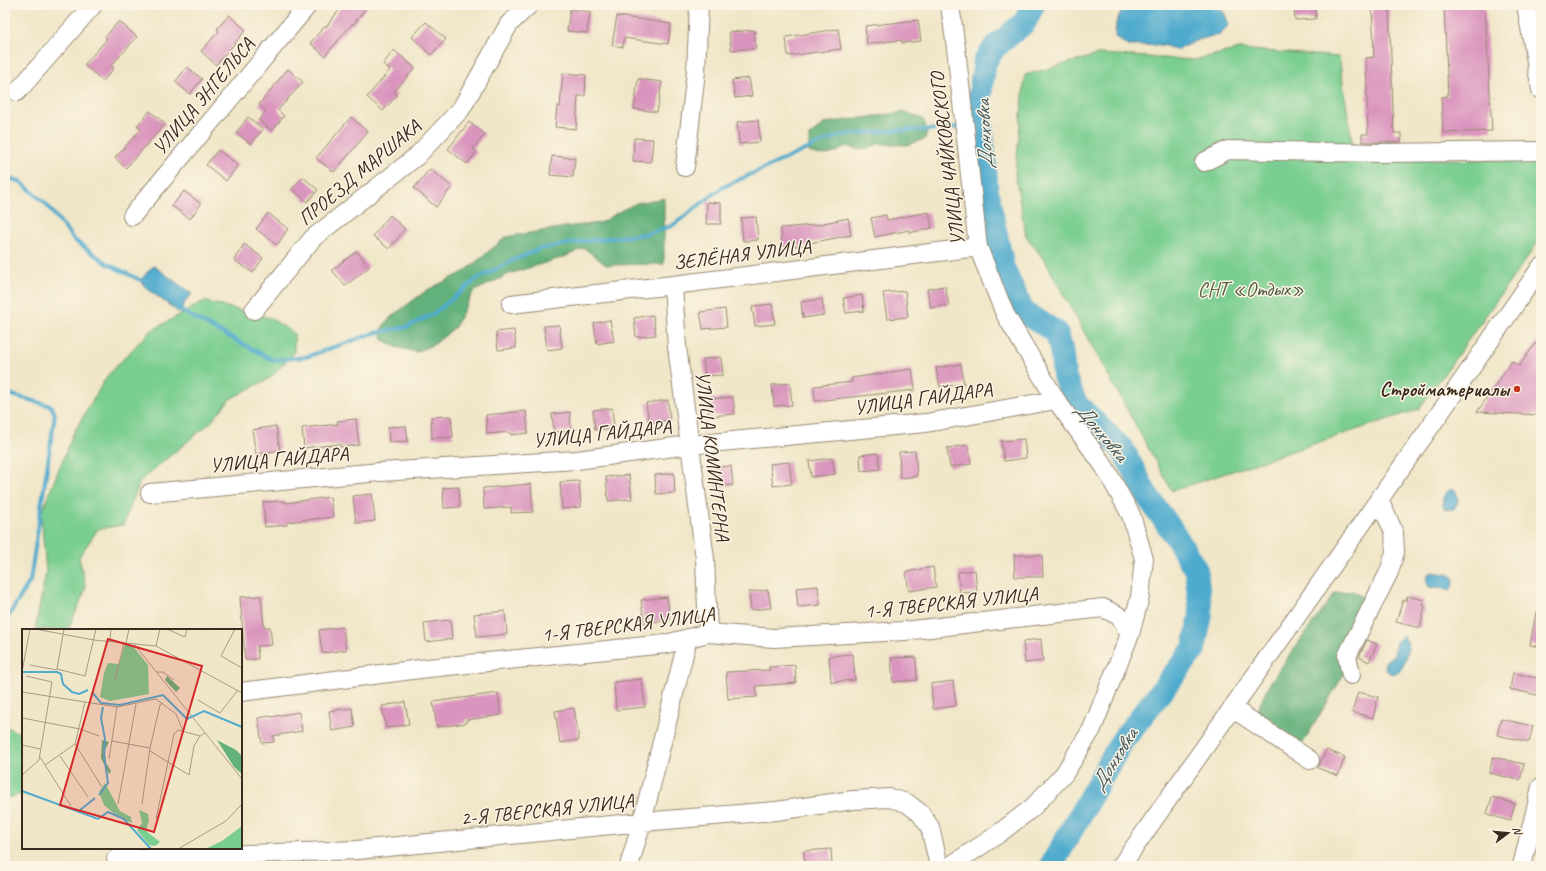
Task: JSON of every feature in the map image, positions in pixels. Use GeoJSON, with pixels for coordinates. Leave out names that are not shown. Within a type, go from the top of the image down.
{"type":"FeatureCollection","features":[{"type":"Feature","properties":{"kind":"street"},"geometry":{"type":"LineString","coordinates":[[17,92],[93,5]]}},
{"type":"Feature","properties":{"kind":"street","name":"УЛИЦА ЭНГЕЛЬСА"},"geometry":{"type":"LineString","coordinates":[[132,216],[308,5]]}},
{"type":"Feature","properties":{"kind":"street","name":"ПРОЕЗД МАРШАКА"},"geometry":{"type":"LineString","coordinates":[[254,310],[313,238],[417,156],[461,109],[509,24],[529,5]]}},
{"type":"Feature","properties":{"kind":"street"},"geometry":{"type":"LineString","coordinates":[[685,168],[696,71],[699,5]]}},
{"type":"Feature","properties":{"kind":"street","name":"УЛИЦА ЧАЙКОВСКОГО"},"geometry":{"type":"LineString","coordinates":[[950,5],[978,247],[1005,314],[1056,400],[1104,466],[1131,516],[1144,559],[1140,597],[1130,634],[1092,729],[1064,774],[1032,808],[997,835],[950,866]]}},
{"type":"Feature","properties":{"kind":"street"},"geometry":{"type":"LineString","coordinates":[[1532,14],[1541,90]]}},
{"type":"Feature","properties":{"kind":"street"},"geometry":{"type":"LineString","coordinates":[[1204,162],[1228,150],[1381,153],[1541,151]]}},
{"type":"Feature","properties":{"kind":"street","name":"ЗЕЛЁНАЯ УЛИЦА"},"geometry":{"type":"LineString","coordinates":[[511,304],[978,247]]}},
{"type":"Feature","properties":{"kind":"street"},"geometry":{"type":"LineString","coordinates":[[1121,866],[1541,267]]}},
{"type":"Feature","properties":{"kind":"street","name":"УЛИЦА КОМИНТЕРНА"},"geometry":{"type":"LineString","coordinates":[[673,285],[677,348],[704,560],[708,633]]}},
{"type":"Feature","properties":{"kind":"street","name":"УЛИЦА ГАЙДАРА"},"geometry":{"type":"LineString","coordinates":[[150,492],[380,472],[578,460],[690,445],[926,424],[1056,400]]}},
{"type":"Feature","properties":{"kind":"street"},"geometry":{"type":"LineString","coordinates":[[1351,674],[1347,656],[1389,572],[1395,552],[1394,532],[1379,500]]}},
{"type":"Feature","properties":{"kind":"street","name":"1-Я ТВЕРСКАЯ УЛИЦА"},"geometry":{"type":"LineString","coordinates":[[242,692],[428,668],[666,644],[708,633],[774,638],[904,631],[1103,608],[1119,616],[1130,634]]}},
{"type":"Feature","properties":{"kind":"street"},"geometry":{"type":"LineString","coordinates":[[628,866],[642,822],[688,638]]}},
{"type":"Feature","properties":{"kind":"street"},"geometry":{"type":"LineString","coordinates":[[1232,708],[1310,760]]}},
{"type":"Feature","properties":{"kind":"street"},"geometry":{"type":"LineString","coordinates":[[1522,866],[1535,841],[1541,787]]}},
{"type":"Feature","properties":{"kind":"street","name":"2-Я ТВЕРСКАЯ УЛИЦА"},"geometry":{"type":"LineString","coordinates":[[116,859],[357,850],[642,822],[776,811],[853,800],[890,798],[907,803],[920,812],[930,827],[939,866]]}},
{"type":"Feature","properties":{"kind":"green space","name":"СНТ «Отдых»"},"geometry":{"type":"Polygon","coordinates":[[[1239,49],[1339,57],[1355,159],[1389,158],[1540,161],[1541,238],[1419,409],[1172,491],[1045,261],[1026,236],[1015,175],[1025,75],[1101,54],[1194,60],[1239,49]]]}},
{"type":"Feature","properties":{"kind":"green space"},"geometry":{"type":"Polygon","coordinates":[[[905,112],[923,119],[927,130],[925,139],[907,145],[877,144],[869,148],[856,149],[846,146],[833,154],[828,155],[819,155],[809,152],[809,136],[825,123],[905,112]]]}},
{"type":"Feature","properties":{"kind":"green space"},"geometry":{"type":"Polygon","coordinates":[[[664,198],[664,264],[606,265],[584,248],[564,257],[509,274],[473,292],[455,327],[435,344],[416,352],[396,347],[383,340],[381,329],[391,317],[427,290],[464,272],[506,237],[600,223],[637,203],[664,198]]]}},
{"type":"Feature","properties":{"kind":"green space"},"geometry":{"type":"Polygon","coordinates":[[[204,301],[270,318],[294,333],[294,353],[270,378],[230,399],[211,422],[141,480],[123,525],[98,529],[79,557],[86,588],[68,629],[35,629],[46,572],[41,514],[73,434],[107,376],[149,332],[204,301]]]}},
{"type":"Feature","properties":{"kind":"green space"},"geometry":{"type":"Polygon","coordinates":[[[1353,591],[1369,601],[1344,674],[1303,743],[1255,714],[1270,683],[1335,593],[1353,591]]]}},
{"type":"Feature","properties":{"kind":"green space"},"geometry":{"type":"Polygon","coordinates":[[[5,726],[22,734],[22,794],[5,798],[5,726]]]}},
{"type":"Feature","properties":{"kind":"water"},"geometry":{"type":"Polygon","coordinates":[[[1124,5],[1213,5],[1224,12],[1229,25],[1220,34],[1198,40],[1176,50],[1163,45],[1128,46],[1115,37],[1116,23],[1124,5]]]}},
{"type":"Feature","properties":{"kind":"water"},"geometry":{"type":"Polygon","coordinates":[[[154,266],[192,294],[186,300],[181,311],[178,312],[145,287],[140,280],[154,266]]]}},
{"type":"Feature","properties":{"kind":"water"},"geometry":{"type":"Polygon","coordinates":[[[1449,490],[1455,490],[1457,495],[1457,504],[1454,509],[1445,510],[1443,507],[1443,498],[1449,490]]]}},
{"type":"Feature","properties":{"kind":"water"},"geometry":{"type":"Polygon","coordinates":[[[1433,572],[1451,575],[1454,582],[1450,590],[1429,587],[1427,582],[1428,574],[1433,572]]]}},
{"type":"Feature","properties":{"kind":"water"},"geometry":{"type":"Polygon","coordinates":[[[1403,636],[1409,644],[1406,659],[1399,672],[1390,673],[1385,669],[1385,662],[1394,654],[1396,642],[1403,636]]]}},
{"type":"Feature","properties":{"kind":"building"},"geometry":{"type":"Polygon","coordinates":[[[343,5],[368,5],[353,25],[352,24],[325,56],[310,43],[325,26],[326,27],[343,5]]]}},
{"type":"Feature","properties":{"kind":"building"},"geometry":{"type":"Polygon","coordinates":[[[1294,5],[1315,5],[1316,19],[1295,20],[1294,5]]]}},
{"type":"Feature","properties":{"kind":"building"},"geometry":{"type":"Polygon","coordinates":[[[1372,5],[1389,5],[1394,133],[1401,133],[1401,142],[1362,142],[1362,134],[1368,134],[1366,58],[1374,57],[1372,5]]]}},
{"type":"Feature","properties":{"kind":"building"},"geometry":{"type":"Polygon","coordinates":[[[1444,5],[1485,5],[1492,131],[1443,133],[1441,97],[1448,96],[1444,5]]]}},
{"type":"Feature","properties":{"kind":"building"},"geometry":{"type":"Polygon","coordinates":[[[570,9],[590,12],[587,33],[567,31],[570,9]]]}},
{"type":"Feature","properties":{"kind":"building"},"geometry":{"type":"Polygon","coordinates":[[[229,15],[246,30],[216,65],[201,51],[219,31],[217,29],[229,15]]]}},
{"type":"Feature","properties":{"kind":"building"},"geometry":{"type":"Polygon","coordinates":[[[617,16],[671,24],[668,44],[624,38],[623,47],[612,45],[617,16]]]}},
{"type":"Feature","properties":{"kind":"building"},"geometry":{"type":"Polygon","coordinates":[[[918,20],[921,41],[902,43],[901,40],[867,44],[865,26],[918,20]]]}},
{"type":"Feature","properties":{"kind":"building"},"geometry":{"type":"Polygon","coordinates":[[[119,21],[137,37],[111,66],[114,68],[103,81],[84,65],[107,39],[105,37],[119,21]]]}},
{"type":"Feature","properties":{"kind":"building"},"geometry":{"type":"Polygon","coordinates":[[[426,22],[446,39],[431,55],[412,37],[426,22]]]}},
{"type":"Feature","properties":{"kind":"building"},"geometry":{"type":"Polygon","coordinates":[[[838,29],[841,49],[788,56],[786,37],[838,29]]]}},
{"type":"Feature","properties":{"kind":"building"},"geometry":{"type":"Polygon","coordinates":[[[754,30],[756,48],[731,50],[729,32],[754,30]]]}},
{"type":"Feature","properties":{"kind":"building"},"geometry":{"type":"Polygon","coordinates":[[[394,50],[415,68],[394,92],[397,95],[383,111],[367,97],[390,70],[383,64],[394,50]]]}},
{"type":"Feature","properties":{"kind":"building"},"geometry":{"type":"Polygon","coordinates":[[[187,67],[202,79],[190,94],[175,82],[187,67]]]}},
{"type":"Feature","properties":{"kind":"building"},"geometry":{"type":"Polygon","coordinates":[[[288,69],[303,82],[278,110],[284,116],[272,131],[259,120],[266,111],[259,104],[288,69]]]}},
{"type":"Feature","properties":{"kind":"building"},"geometry":{"type":"Polygon","coordinates":[[[563,73],[586,75],[585,96],[578,96],[576,129],[555,127],[557,106],[560,107],[563,73]]]}},
{"type":"Feature","properties":{"kind":"building"},"geometry":{"type":"Polygon","coordinates":[[[749,78],[752,96],[735,98],[732,80],[749,78]]]}},
{"type":"Feature","properties":{"kind":"building"},"geometry":{"type":"Polygon","coordinates":[[[638,79],[662,82],[657,112],[634,109],[638,79]]]}},
{"type":"Feature","properties":{"kind":"building"},"geometry":{"type":"Polygon","coordinates":[[[150,111],[165,124],[126,168],[115,158],[141,129],[137,126],[150,111]]]}},
{"type":"Feature","properties":{"kind":"building"},"geometry":{"type":"Polygon","coordinates":[[[248,117],[263,129],[251,144],[236,133],[248,117]]]}},
{"type":"Feature","properties":{"kind":"building"},"geometry":{"type":"Polygon","coordinates":[[[351,117],[368,132],[334,172],[316,158],[351,117]]]}},
{"type":"Feature","properties":{"kind":"building"},"geometry":{"type":"Polygon","coordinates":[[[758,120],[760,142],[739,144],[737,122],[758,120]]]}},
{"type":"Feature","properties":{"kind":"building"},"geometry":{"type":"Polygon","coordinates":[[[469,122],[485,134],[473,149],[477,152],[467,164],[448,149],[469,122]]]}},
{"type":"Feature","properties":{"kind":"building"},"geometry":{"type":"Polygon","coordinates":[[[634,138],[653,139],[651,162],[633,161],[634,138]]]}},
{"type":"Feature","properties":{"kind":"building"},"geometry":{"type":"Polygon","coordinates":[[[218,150],[238,165],[226,181],[206,165],[218,150]]]}},
{"type":"Feature","properties":{"kind":"building"},"geometry":{"type":"Polygon","coordinates":[[[552,156],[575,158],[573,177],[550,175],[552,156]]]}},
{"type":"Feature","properties":{"kind":"building"},"geometry":{"type":"Polygon","coordinates":[[[430,169],[452,187],[436,207],[414,188],[430,169]]]}},
{"type":"Feature","properties":{"kind":"building"},"geometry":{"type":"Polygon","coordinates":[[[303,177],[318,190],[307,202],[292,189],[303,177]]]}},
{"type":"Feature","properties":{"kind":"building"},"geometry":{"type":"Polygon","coordinates":[[[184,191],[201,204],[190,219],[172,206],[184,191]]]}},
{"type":"Feature","properties":{"kind":"building"},"geometry":{"type":"Polygon","coordinates":[[[707,202],[721,203],[721,224],[706,224],[707,202]]]}},
{"type":"Feature","properties":{"kind":"building"},"geometry":{"type":"Polygon","coordinates":[[[929,212],[932,228],[909,233],[909,230],[875,237],[871,218],[886,215],[887,220],[929,212]]]}},
{"type":"Feature","properties":{"kind":"building"},"geometry":{"type":"Polygon","coordinates":[[[268,213],[288,229],[277,245],[256,229],[268,213]]]}},
{"type":"Feature","properties":{"kind":"building"},"geometry":{"type":"Polygon","coordinates":[[[390,215],[405,229],[389,249],[373,236],[390,215]]]}},
{"type":"Feature","properties":{"kind":"building"},"geometry":{"type":"Polygon","coordinates":[[[756,217],[758,240],[743,241],[741,218],[756,217]]]}},
{"type":"Feature","properties":{"kind":"building"},"geometry":{"type":"Polygon","coordinates":[[[848,218],[851,235],[810,243],[810,245],[782,247],[781,228],[824,224],[848,218]]]}},
{"type":"Feature","properties":{"kind":"building"},"geometry":{"type":"Polygon","coordinates":[[[244,244],[263,258],[253,273],[234,260],[244,244]]]}},
{"type":"Feature","properties":{"kind":"building"},"geometry":{"type":"Polygon","coordinates":[[[357,251],[369,267],[345,286],[332,270],[357,251]]]}},
{"type":"Feature","properties":{"kind":"building"},"geometry":{"type":"Polygon","coordinates":[[[945,286],[949,305],[931,308],[927,289],[945,286]]]}},
{"type":"Feature","properties":{"kind":"building"},"geometry":{"type":"Polygon","coordinates":[[[905,291],[908,317],[887,319],[883,293],[905,291]]]}},
{"type":"Feature","properties":{"kind":"building"},"geometry":{"type":"Polygon","coordinates":[[[862,295],[864,311],[846,313],[843,298],[862,295]]]}},
{"type":"Feature","properties":{"kind":"building"},"geometry":{"type":"Polygon","coordinates":[[[822,299],[824,315],[803,318],[801,302],[822,299]]]}},
{"type":"Feature","properties":{"kind":"building"},"geometry":{"type":"Polygon","coordinates":[[[772,304],[775,324],[755,326],[752,306],[772,304]]]}},
{"type":"Feature","properties":{"kind":"building"},"geometry":{"type":"Polygon","coordinates":[[[725,309],[727,327],[703,329],[700,312],[725,309]]]}},
{"type":"Feature","properties":{"kind":"building"},"geometry":{"type":"Polygon","coordinates":[[[653,315],[656,335],[636,337],[634,318],[653,315]]]}},
{"type":"Feature","properties":{"kind":"building"},"geometry":{"type":"Polygon","coordinates":[[[610,320],[614,341],[597,344],[594,323],[610,320]]]}},
{"type":"Feature","properties":{"kind":"building"},"geometry":{"type":"Polygon","coordinates":[[[559,325],[562,348],[547,350],[544,326],[559,325]]]}},
{"type":"Feature","properties":{"kind":"building"},"geometry":{"type":"Polygon","coordinates":[[[514,330],[516,348],[498,350],[496,332],[514,330]]]}},
{"type":"Feature","properties":{"kind":"building","name":"Стройматериалы"},"geometry":{"type":"Polygon","coordinates":[[[1541,336],[1541,415],[1477,412],[1512,361],[1519,366],[1541,336]]]}},
{"type":"Feature","properties":{"kind":"building"},"geometry":{"type":"Polygon","coordinates":[[[721,357],[723,375],[705,376],[703,359],[721,357]]]}},
{"type":"Feature","properties":{"kind":"building"},"geometry":{"type":"Polygon","coordinates":[[[961,364],[964,384],[940,387],[936,368],[961,364]]]}},
{"type":"Feature","properties":{"kind":"building"},"geometry":{"type":"Polygon","coordinates":[[[912,369],[915,390],[815,401],[814,386],[852,382],[851,378],[912,369]]]}},
{"type":"Feature","properties":{"kind":"building"},"geometry":{"type":"Polygon","coordinates":[[[790,383],[792,405],[774,406],[772,385],[790,383]]]}},
{"type":"Feature","properties":{"kind":"building"},"geometry":{"type":"Polygon","coordinates":[[[733,397],[735,414],[709,416],[708,399],[733,397]]]}},
{"type":"Feature","properties":{"kind":"building"},"geometry":{"type":"Polygon","coordinates":[[[668,400],[670,420],[649,423],[646,403],[668,400]]]}},
{"type":"Feature","properties":{"kind":"building"},"geometry":{"type":"Polygon","coordinates":[[[612,408],[614,428],[595,430],[593,410],[612,408]]]}},
{"type":"Feature","properties":{"kind":"building"},"geometry":{"type":"Polygon","coordinates":[[[526,411],[528,433],[511,435],[510,432],[487,434],[486,415],[526,411]]]}},
{"type":"Feature","properties":{"kind":"building"},"geometry":{"type":"Polygon","coordinates":[[[570,412],[571,431],[554,432],[552,414],[570,412]]]}},
{"type":"Feature","properties":{"kind":"building"},"geometry":{"type":"Polygon","coordinates":[[[451,416],[453,437],[432,438],[431,417],[451,416]]]}},
{"type":"Feature","properties":{"kind":"building"},"geometry":{"type":"Polygon","coordinates":[[[356,419],[359,445],[340,447],[340,444],[304,448],[302,428],[338,424],[337,421],[356,419]]]}},
{"type":"Feature","properties":{"kind":"building"},"geometry":{"type":"Polygon","coordinates":[[[276,426],[280,450],[256,454],[252,430],[276,426]]]}},
{"type":"Feature","properties":{"kind":"building"},"geometry":{"type":"Polygon","coordinates":[[[406,426],[408,441],[389,442],[388,427],[406,426]]]}},
{"type":"Feature","properties":{"kind":"building"},"geometry":{"type":"Polygon","coordinates":[[[1024,439],[1026,458],[1004,461],[1001,441],[1024,439]]]}},
{"type":"Feature","properties":{"kind":"building"},"geometry":{"type":"Polygon","coordinates":[[[968,445],[971,464],[950,467],[947,448],[968,445]]]}},
{"type":"Feature","properties":{"kind":"building"},"geometry":{"type":"Polygon","coordinates":[[[915,451],[917,476],[900,478],[899,452],[915,451]]]}},
{"type":"Feature","properties":{"kind":"building"},"geometry":{"type":"Polygon","coordinates":[[[878,453],[880,469],[861,471],[860,455],[878,453]]]}},
{"type":"Feature","properties":{"kind":"building"},"geometry":{"type":"Polygon","coordinates":[[[832,458],[835,474],[811,477],[809,461],[832,458]]]}},
{"type":"Feature","properties":{"kind":"building"},"geometry":{"type":"Polygon","coordinates":[[[789,462],[792,484],[773,486],[770,464],[789,462]]]}},
{"type":"Feature","properties":{"kind":"building"},"geometry":{"type":"Polygon","coordinates":[[[731,466],[733,485],[716,487],[714,467],[731,466]]]}},
{"type":"Feature","properties":{"kind":"building"},"geometry":{"type":"Polygon","coordinates":[[[674,473],[675,493],[656,494],[655,475],[674,473]]]}},
{"type":"Feature","properties":{"kind":"building"},"geometry":{"type":"Polygon","coordinates":[[[629,475],[632,499],[608,501],[606,477],[629,475]]]}},
{"type":"Feature","properties":{"kind":"building"},"geometry":{"type":"Polygon","coordinates":[[[579,481],[581,507],[562,509],[560,482],[579,481]]]}},
{"type":"Feature","properties":{"kind":"building"},"geometry":{"type":"Polygon","coordinates":[[[531,484],[533,512],[511,513],[511,507],[484,509],[483,488],[531,484]]]}},
{"type":"Feature","properties":{"kind":"building"},"geometry":{"type":"Polygon","coordinates":[[[459,487],[460,507],[444,508],[443,488],[459,487]]]}},
{"type":"Feature","properties":{"kind":"building"},"geometry":{"type":"Polygon","coordinates":[[[372,494],[375,521],[356,523],[353,496],[372,494]]]}},
{"type":"Feature","properties":{"kind":"building"},"geometry":{"type":"Polygon","coordinates":[[[330,497],[333,517],[287,522],[287,525],[265,527],[263,502],[285,501],[285,503],[330,497]]]}},
{"type":"Feature","properties":{"kind":"building"},"geometry":{"type":"Polygon","coordinates":[[[1014,555],[1042,555],[1043,577],[1015,577],[1014,555]]]}},
{"type":"Feature","properties":{"kind":"building"},"geometry":{"type":"Polygon","coordinates":[[[933,567],[936,587],[909,591],[906,572],[933,567]]]}},
{"type":"Feature","properties":{"kind":"building"},"geometry":{"type":"Polygon","coordinates":[[[975,570],[977,592],[960,593],[958,572],[975,570]]]}},
{"type":"Feature","properties":{"kind":"building"},"geometry":{"type":"Polygon","coordinates":[[[818,586],[820,605],[798,607],[796,588],[818,586]]]}},
{"type":"Feature","properties":{"kind":"building"},"geometry":{"type":"Polygon","coordinates":[[[768,590],[771,608],[751,610],[749,592],[768,590]]]}},
{"type":"Feature","properties":{"kind":"building"},"geometry":{"type":"Polygon","coordinates":[[[261,596],[264,627],[270,627],[272,645],[257,646],[258,659],[245,660],[240,597],[261,596]]]}},
{"type":"Feature","properties":{"kind":"building"},"geometry":{"type":"Polygon","coordinates":[[[1407,596],[1424,600],[1423,605],[1425,606],[1420,628],[1396,622],[1403,600],[1406,601],[1407,596]]]}},
{"type":"Feature","properties":{"kind":"building"},"geometry":{"type":"Polygon","coordinates":[[[667,597],[670,620],[644,623],[641,600],[667,597]]]}},
{"type":"Feature","properties":{"kind":"building"},"geometry":{"type":"Polygon","coordinates":[[[505,611],[507,634],[477,637],[474,614],[505,611]]]}},
{"type":"Feature","properties":{"kind":"building"},"geometry":{"type":"Polygon","coordinates":[[[1536,613],[1541,613],[1541,647],[1530,645],[1536,613]]]}},
{"type":"Feature","properties":{"kind":"building"},"geometry":{"type":"Polygon","coordinates":[[[450,620],[452,639],[426,642],[424,623],[450,620]]]}},
{"type":"Feature","properties":{"kind":"building"},"geometry":{"type":"Polygon","coordinates":[[[343,627],[346,650],[322,653],[319,630],[343,627]]]}},
{"type":"Feature","properties":{"kind":"building"},"geometry":{"type":"Polygon","coordinates":[[[1041,639],[1043,661],[1025,663],[1023,641],[1041,639]]]}},
{"type":"Feature","properties":{"kind":"building"},"geometry":{"type":"Polygon","coordinates":[[[1367,640],[1377,644],[1369,662],[1359,657],[1367,640]]]}},
{"type":"Feature","properties":{"kind":"building"},"geometry":{"type":"Polygon","coordinates":[[[853,654],[855,680],[831,682],[829,656],[853,654]]]}},
{"type":"Feature","properties":{"kind":"building"},"geometry":{"type":"Polygon","coordinates":[[[916,657],[917,680],[893,682],[891,658],[916,657]]]}},
{"type":"Feature","properties":{"kind":"building"},"geometry":{"type":"Polygon","coordinates":[[[795,665],[796,683],[756,686],[757,697],[728,699],[726,672],[770,670],[769,667],[795,665]]]}},
{"type":"Feature","properties":{"kind":"building"},"geometry":{"type":"Polygon","coordinates":[[[1513,673],[1541,679],[1541,696],[1510,689],[1513,673]]]}},
{"type":"Feature","properties":{"kind":"building"},"geometry":{"type":"Polygon","coordinates":[[[642,679],[645,707],[616,710],[614,682],[642,679]]]}},
{"type":"Feature","properties":{"kind":"building"},"geometry":{"type":"Polygon","coordinates":[[[953,681],[956,706],[933,709],[931,684],[953,681]]]}},
{"type":"Feature","properties":{"kind":"building"},"geometry":{"type":"Polygon","coordinates":[[[1358,692],[1378,697],[1373,718],[1352,712],[1358,692]]]}},
{"type":"Feature","properties":{"kind":"building"},"geometry":{"type":"Polygon","coordinates":[[[498,693],[501,715],[466,720],[466,723],[437,727],[433,702],[498,693]]]}},
{"type":"Feature","properties":{"kind":"building"},"geometry":{"type":"Polygon","coordinates":[[[405,702],[409,724],[386,728],[382,706],[405,702]]]}},
{"type":"Feature","properties":{"kind":"building"},"geometry":{"type":"Polygon","coordinates":[[[352,708],[355,727],[332,731],[329,711],[352,708]]]}},
{"type":"Feature","properties":{"kind":"building"},"geometry":{"type":"Polygon","coordinates":[[[574,708],[579,740],[560,743],[555,711],[574,708]]]}},
{"type":"Feature","properties":{"kind":"building"},"geometry":{"type":"Polygon","coordinates":[[[299,712],[302,731],[273,736],[274,742],[262,743],[258,718],[299,712]]]}},
{"type":"Feature","properties":{"kind":"building"},"geometry":{"type":"Polygon","coordinates":[[[1501,719],[1533,726],[1529,742],[1497,735],[1501,719]]]}},
{"type":"Feature","properties":{"kind":"building"},"geometry":{"type":"Polygon","coordinates":[[[1326,750],[1345,757],[1338,776],[1318,768],[1326,750]]]}},
{"type":"Feature","properties":{"kind":"building"},"geometry":{"type":"Polygon","coordinates":[[[1493,757],[1524,764],[1520,780],[1489,773],[1493,757]]]}},
{"type":"Feature","properties":{"kind":"building"},"geometry":{"type":"Polygon","coordinates":[[[1492,797],[1515,804],[1510,821],[1487,814],[1492,797]]]}},
{"type":"Feature","properties":{"kind":"building"},"geometry":{"type":"Polygon","coordinates":[[[831,849],[832,866],[805,866],[804,851],[831,849]]]}},
{"type":"Feature","properties":{"kind":"waterway","name":"Донховка"},"geometry":{"type":"LineString","coordinates":[[1033,5],[1025,22],[995,47],[985,61],[979,101],[987,193],[1003,268],[1023,312],[1056,332],[1061,348],[1064,376],[1076,404],[1123,450],[1146,494],[1173,532],[1196,570],[1201,614],[1194,649],[1122,741],[1051,866]]}},
{"type":"Feature","properties":{"kind":"waterway"},"geometry":{"type":"LineString","coordinates":[[969,125],[974,122],[979,101]]}},
{"type":"Feature","properties":{"kind":"waterway"},"geometry":{"type":"LineString","coordinates":[[181,311],[273,360],[306,357],[374,333],[407,327],[433,314],[477,279],[539,249],[578,242],[646,234],[672,226],[723,187],[816,145],[842,135],[961,127]]}},
{"type":"Feature","properties":{"kind":"waterway"},"geometry":{"type":"LineString","coordinates":[[5,178],[20,181],[47,205],[74,240],[108,264],[140,280]]}},
{"type":"Feature","properties":{"kind":"waterway"},"geometry":{"type":"LineString","coordinates":[[5,393],[51,406],[55,414],[30,581],[5,622]]}},
{"type":"Feature","properties":{"kind":"place","name":"Стройматериалы"},"geometry":{"type":"Point","coordinates":[1517,389]}}]}
